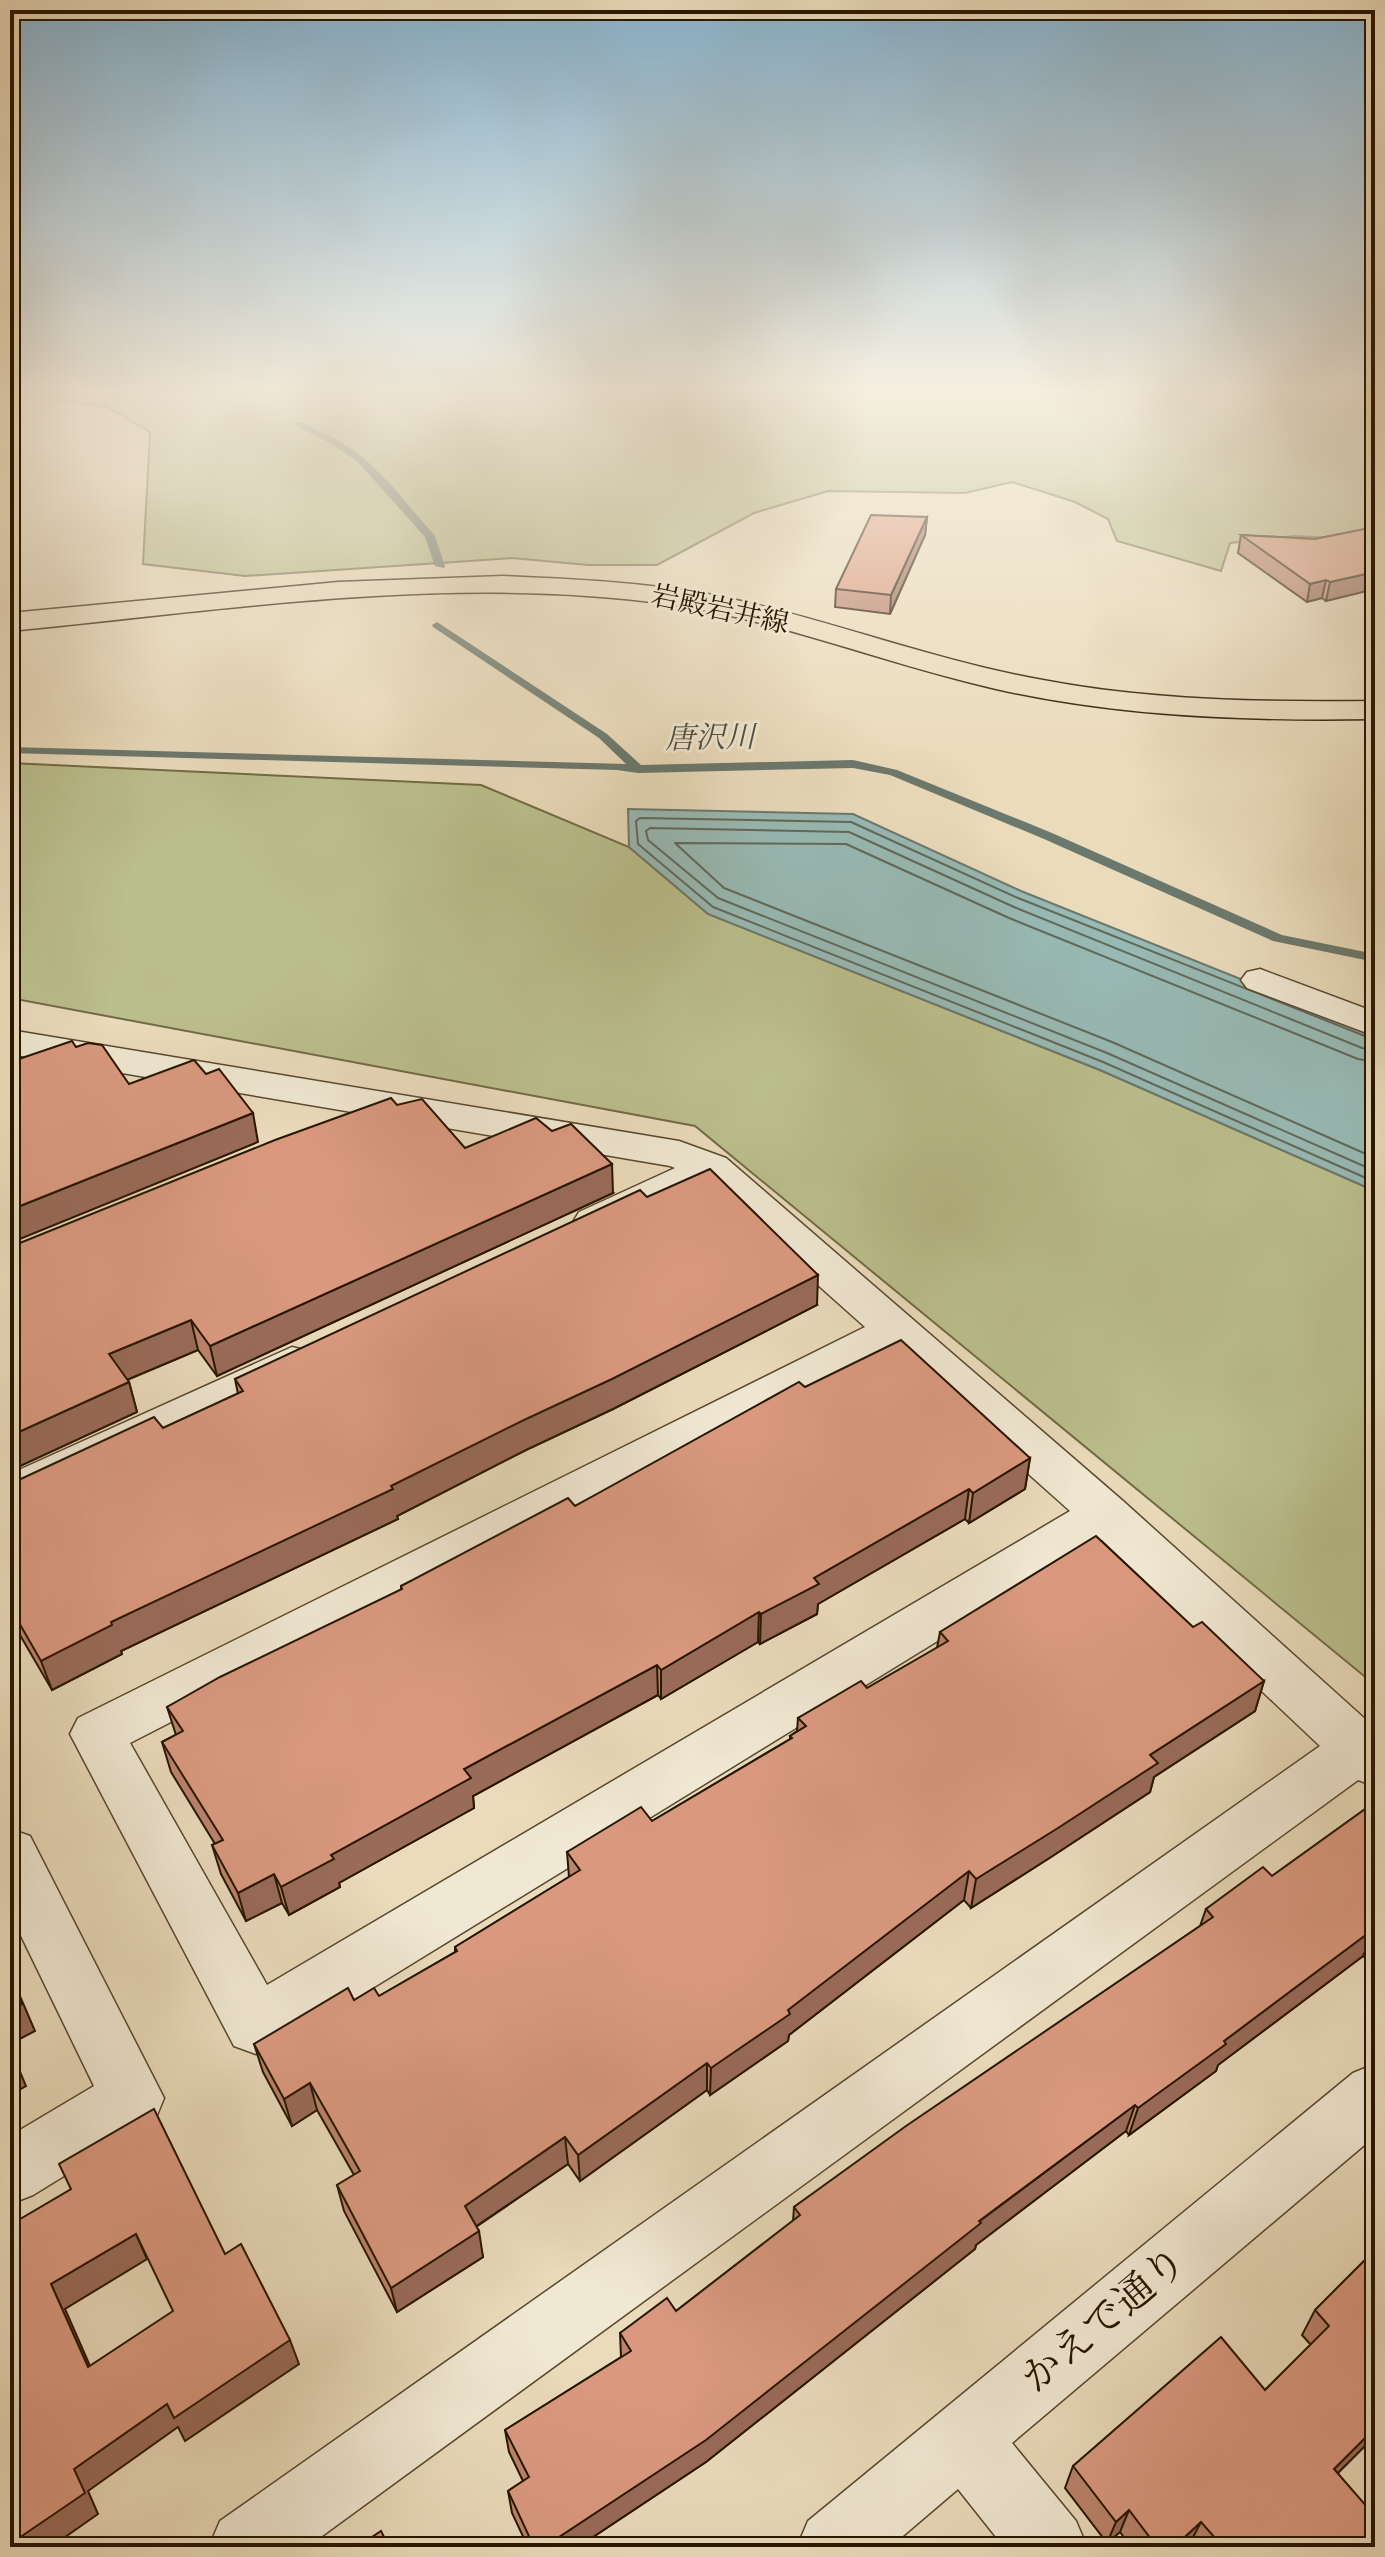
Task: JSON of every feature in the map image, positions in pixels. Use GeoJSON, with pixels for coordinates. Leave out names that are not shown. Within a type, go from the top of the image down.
{"type":"FeatureCollection","features":[{"type":"Feature","properties":{"kind":"main road","name":"岩殿岩井線"},"geometry":{"type":"LineString","coordinates":[[10,622],[395,587],[469,582],[537,584],[670,596],[790,624],[997,680],[1137,705],[1253,712],[1375,710]]}},
{"type":"Feature","properties":{"kind":"street"},"geometry":{"type":"LineString","coordinates":[[1260,980],[1375,1025]]}},
{"type":"Feature","properties":{"kind":"street"},"geometry":{"type":"LineString","coordinates":[[10,1042],[679,1154],[711,1167],[1106,1514],[1368,1755],[246,2547]]}},
{"type":"Feature","properties":{"kind":"street"},"geometry":{"type":"LineString","coordinates":[[10,1069],[62,1051]]}},
{"type":"Feature","properties":{"kind":"street"},"geometry":{"type":"LineString","coordinates":[[318,1136],[392,1105]]}},
{"type":"Feature","properties":{"kind":"street"},"geometry":{"type":"LineString","coordinates":[[554,1241],[711,1167]]}},
{"type":"Feature","properties":{"kind":"street"},"geometry":{"type":"LineString","coordinates":[[899,1329],[97,1734],[256,2025],[1106,1514]]}},
{"type":"Feature","properties":{"kind":"street"},"geometry":{"type":"LineString","coordinates":[[10,1495],[325,1348]]}},
{"type":"Feature","properties":{"kind":"street"},"geometry":{"type":"LineString","coordinates":[[10,1854],[133,2098],[10,2172]]}},
{"type":"Feature","properties":{"kind":"street","name":"かえで通り"},"geometry":{"type":"LineString","coordinates":[[834,2547],[1375,2095]]}},
{"type":"Feature","properties":{"kind":"street"},"geometry":{"type":"LineString","coordinates":[[964,2440],[1050,2547]]}},
{"type":"Feature","properties":{"kind":"green space"},"geometry":{"type":"Polygon","coordinates":[[[146,513],[753,513],[657,565],[588,565],[512,558],[245,576],[143,564],[146,513]]]}},
{"type":"Feature","properties":{"kind":"green space"},"geometry":{"type":"Polygon","coordinates":[[[1097,513],[1375,513],[1375,540],[1294,536],[1230,543],[1221,571],[1117,541],[1108,519],[1097,513]]]}},
{"type":"Feature","properties":{"kind":"green space"},"geometry":{"type":"Polygon","coordinates":[[[10,763],[481,785],[629,847],[708,914],[1100,1070],[1375,1191],[1375,1685],[695,1126],[10,998],[10,763]]]}},
{"type":"Feature","properties":{"kind":"water"},"geometry":{"type":"Polygon","coordinates":[[[628,809],[853,814],[1021,891],[1375,1033],[1375,1191],[1100,1070],[708,914],[629,847],[628,809]]]}},
{"type":"Feature","properties":{"kind":"building"},"geometry":{"type":"Polygon","coordinates":[[[871,515],[927,517],[891,595],[836,589],[871,515]]]}},
{"type":"Feature","properties":{"kind":"building"},"geometry":{"type":"Polygon","coordinates":[[[1375,527],[1375,572],[1310,584],[1241,535],[1315,539],[1375,527]]]}},
{"type":"Feature","properties":{"kind":"building"},"geometry":{"type":"Polygon","coordinates":[[[72,1041],[76,1047],[88,1043],[102,1045],[129,1084],[194,1060],[206,1074],[219,1069],[253,1113],[10,1210],[10,1062],[72,1041]]]}},
{"type":"Feature","properties":{"kind":"building"},"geometry":{"type":"Polygon","coordinates":[[[391,1098],[397,1105],[422,1099],[465,1148],[536,1118],[552,1131],[571,1124],[612,1164],[210,1346],[191,1320],[109,1354],[129,1382],[10,1436],[10,1247],[275,1140],[391,1098]]]}},
{"type":"Feature","properties":{"kind":"building"},"geometry":{"type":"Polygon","coordinates":[[[710,1169],[818,1275],[391,1486],[393,1489],[111,1622],[112,1625],[41,1661],[10,1607],[10,1484],[154,1417],[163,1428],[243,1391],[235,1379],[640,1190],[647,1197],[710,1169]]]}},
{"type":"Feature","properties":{"kind":"building"},"geometry":{"type":"Polygon","coordinates":[[[901,1340],[1030,1458],[973,1493],[969,1489],[814,1578],[819,1584],[761,1614],[759,1612],[661,1670],[657,1665],[464,1769],[471,1778],[331,1855],[334,1859],[281,1887],[274,1874],[238,1893],[212,1845],[223,1840],[162,1742],[183,1731],[167,1707],[220,1677],[402,1589],[401,1586],[568,1498],[575,1506],[799,1382],[805,1387],[901,1340]]]}},
{"type":"Feature","properties":{"kind":"building"},"geometry":{"type":"Polygon","coordinates":[[[1096,1536],[1193,1627],[1202,1622],[1264,1681],[1150,1755],[1158,1763],[1058,1828],[976,1879],[969,1871],[788,2010],[790,2014],[711,2068],[707,2063],[578,2155],[565,2137],[465,2206],[479,2231],[391,2288],[337,2185],[360,2171],[310,2083],[284,2099],[254,2044],[348,1988],[354,2000],[374,1988],[379,1996],[457,1951],[455,1947],[580,1870],[567,1852],[641,1807],[652,1821],[792,1738],[790,1736],[806,1726],[798,1718],[861,1681],[867,1688],[948,1641],[940,1632],[1096,1536]]]}},
{"type":"Feature","properties":{"kind":"building"},"geometry":{"type":"Polygon","coordinates":[[[1375,1802],[1375,1928],[1224,2041],[1226,2044],[1138,2108],[1135,2105],[979,2221],[981,2223],[706,2440],[544,2547],[534,2547],[508,2491],[529,2477],[505,2430],[631,2351],[620,2333],[667,2298],[676,2311],[800,2215],[794,2207],[906,2126],[1213,1917],[1206,1909],[1263,1867],[1272,1876],[1375,1802]]]}},
{"type":"Feature","properties":{"kind":"building"},"geometry":{"type":"Polygon","coordinates":[[[10,1975],[22,2004],[10,2010],[10,1975]]]}},
{"type":"Feature","properties":{"kind":"building"},"geometry":{"type":"Polygon","coordinates":[[[154,2109],[225,2254],[241,2244],[290,2340],[174,2418],[167,2404],[74,2469],[85,2493],[13,2542],[10,2533],[10,2225],[71,2189],[59,2164],[154,2109]],[[136,2234],[51,2284],[88,2367],[173,2311],[136,2234]]]}},
{"type":"Feature","properties":{"kind":"building"},"geometry":{"type":"Polygon","coordinates":[[[1375,2250],[1375,2428],[1334,2469],[1375,2516],[1375,2547],[1223,2547],[1201,2522],[1174,2547],[1157,2547],[1129,2510],[1116,2522],[1073,2466],[1221,2337],[1265,2390],[1329,2326],[1315,2310],[1375,2250]]]}},
{"type":"Feature","properties":{"kind":"building"},"geometry":{"type":"Polygon","coordinates":[[[381,2531],[389,2547],[357,2547],[381,2531]]]}},
{"type":"Feature","properties":{"kind":"waterway"},"geometry":{"type":"LineString","coordinates":[[411,513],[430,536],[440,566]]}},
{"type":"Feature","properties":{"kind":"waterway"},"geometry":{"type":"LineString","coordinates":[[437,625],[603,736],[638,769]]}},
{"type":"Feature","properties":{"kind":"waterway","name":"唐沢川"},"geometry":{"type":"LineString","coordinates":[[10,750],[638,769]]}},
{"type":"Feature","properties":{"kind":"waterway","name":"唐沢川"},"geometry":{"type":"LineString","coordinates":[[638,769],[853,764],[893,772],[1048,836],[1278,938],[1375,958]]}}]}
